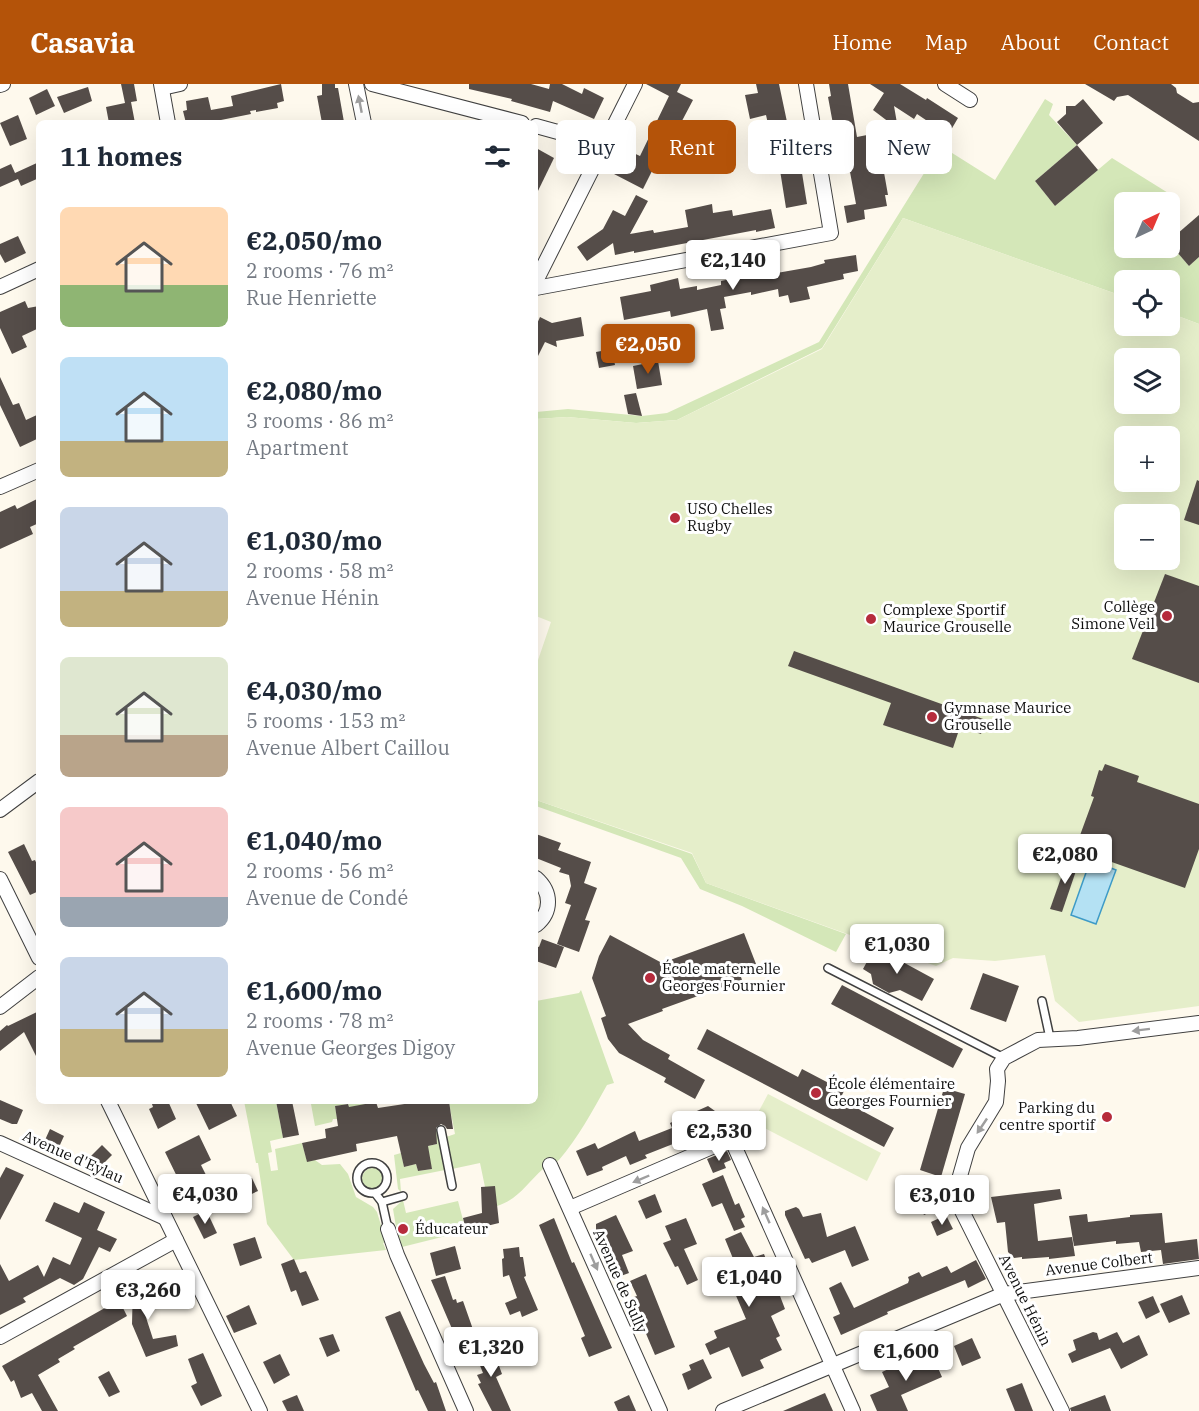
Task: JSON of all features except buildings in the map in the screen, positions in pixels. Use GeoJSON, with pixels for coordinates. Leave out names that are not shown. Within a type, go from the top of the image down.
{"type":"FeatureCollection","features":[{"type":"Feature","properties":{"kind":"street"},"geometry":{"type":"LineString","coordinates":[[167,120],[161,86],[180,84]]}},
{"type":"Feature","properties":{"kind":"street"},"geometry":{"type":"LineString","coordinates":[[356,84],[363,120]]}},
{"type":"Feature","properties":{"kind":"street"},"geometry":{"type":"LineString","coordinates":[[372,84],[510,120]]}},
{"type":"Feature","properties":{"kind":"street"},"geometry":{"type":"LineString","coordinates":[[617,120],[635,84]]}},
{"type":"Feature","properties":{"kind":"street"},"geometry":{"type":"LineString","coordinates":[[538,288],[831,233],[806,84]]}},
{"type":"Feature","properties":{"kind":"street"},"geometry":{"type":"LineString","coordinates":[[945,84],[970,100]]}},
{"type":"Feature","properties":{"kind":"street"},"geometry":{"type":"LineString","coordinates":[[538,127],[556,132]]}},
{"type":"Feature","properties":{"kind":"street"},"geometry":{"type":"LineString","coordinates":[[538,277],[590,174]]}},
{"type":"Feature","properties":{"kind":"street"},"geometry":{"type":"LineString","coordinates":[[0,287],[36,270]]}},
{"type":"Feature","properties":{"kind":"street"},"geometry":{"type":"LineString","coordinates":[[0,487],[36,471]]}},
{"type":"Feature","properties":{"kind":"street"},"geometry":{"type":"LineString","coordinates":[[0,810],[36,783]]}},
{"type":"Feature","properties":{"kind":"street"},"geometry":{"type":"LineString","coordinates":[[0,879],[36,952]]}},
{"type":"Feature","properties":{"kind":"street"},"geometry":{"type":"LineString","coordinates":[[538,880],[543,885],[549,903],[547,912],[538,923]]}},
{"type":"Feature","properties":{"kind":"street"},"geometry":{"type":"LineString","coordinates":[[0,1007],[36,979]]}},
{"type":"Feature","properties":{"kind":"street"},"geometry":{"type":"LineString","coordinates":[[1004,1058],[1032,1042],[1050,1038],[1078,1038],[1199,1023]]}},
{"type":"Feature","properties":{"kind":"street","name":"Avenue Hénin"},"geometry":{"type":"LineString","coordinates":[[1004,1058],[998,1070],[996,1102],[968,1148],[956,1190],[957,1201],[1062,1411]]}},
{"type":"Feature","properties":{"kind":"street"},"geometry":{"type":"LineString","coordinates":[[109,1104],[176,1240],[254,1409]]}},
{"type":"Feature","properties":{"kind":"street"},"geometry":{"type":"LineString","coordinates":[[570,1208],[726,1141],[733,1143],[853,1411]]}},
{"type":"Feature","properties":{"kind":"street","name":"Avenue d'Eylau"},"geometry":{"type":"LineString","coordinates":[[0,1143],[165,1218]]}},
{"type":"Feature","properties":{"kind":"street","name":"Avenue de Sully"},"geometry":{"type":"LineString","coordinates":[[550,1165],[660,1411]]}},
{"type":"Feature","properties":{"kind":"street"},"geometry":{"type":"LineString","coordinates":[[388,1229],[396,1255],[466,1411]]}},
{"type":"Feature","properties":{"kind":"street"},"geometry":{"type":"LineString","coordinates":[[0,1337],[176,1240]]}},
{"type":"Feature","properties":{"kind":"street","name":"Avenue Colbert"},"geometry":{"type":"LineString","coordinates":[[723,1411],[1004,1294],[1199,1268]]}},
{"type":"Feature","properties":{"kind":"lane"},"geometry":{"type":"LineString","coordinates":[[828,968],[1004,1058]]}},
{"type":"Feature","properties":{"kind":"lane"},"geometry":{"type":"LineString","coordinates":[[1042,1001],[1050,1038]]}},
{"type":"Feature","properties":{"kind":"lane"},"geometry":{"type":"LineString","coordinates":[[441,1130],[452,1186]]}},
{"type":"Feature","properties":{"kind":"lane"},"geometry":{"type":"LineString","coordinates":[[375,1194],[384,1188],[387,1178],[380,1165],[369,1163],[361,1168],[356,1177],[357,1181],[361,1190],[375,1194],[382,1202],[388,1229]]}},
{"type":"Feature","properties":{"kind":"lane"},"geometry":{"type":"LineString","coordinates":[[382,1202],[403,1196]]}},
{"type":"Feature","properties":{"kind":"green space"},"geometry":{"type":"Polygon","coordinates":[[[1045,99],[1053,104],[1049,115],[1077,145],[1035,181],[1055,206],[1112,158],[1167,192],[1114,192],[1114,258],[1180,258],[1180,256],[1189,266],[1199,257],[1199,324],[1180,317],[1180,270],[1114,270],[1114,293],[903,218],[822,348],[677,420],[636,423],[567,417],[538,419],[538,412],[568,409],[642,416],[667,413],[819,342],[924,174],[952,174],[952,153],[995,180],[1045,99]]]}},
{"type":"Feature","properties":{"kind":"green space","name":"Complexe Sportif Maurice Grouselle"},"geometry":{"type":"Polygon","coordinates":[[[903,218],[1114,293],[1114,336],[1180,336],[1180,317],[1199,324],[1199,1006],[1079,1022],[1055,1001],[1045,955],[995,961],[953,958],[936,966],[706,883],[692,853],[538,801],[538,660],[551,622],[538,617],[538,419],[567,417],[636,423],[677,420],[822,349],[903,218]]]}},
{"type":"Feature","properties":{"kind":"green space"},"geometry":{"type":"Polygon","coordinates":[[[538,801],[692,854],[706,883],[846,934],[836,952],[742,906],[700,889],[681,858],[538,807],[538,801]]]}},
{"type":"Feature","properties":{"kind":"green space"},"geometry":{"type":"Polygon","coordinates":[[[581,990],[614,1083],[607,1085],[579,1133],[559,1160],[543,1169],[511,1199],[497,1206],[485,1187],[480,1163],[452,1169],[446,1137],[455,1134],[449,1104],[538,1104],[538,1001],[579,993],[581,990]]]}},
{"type":"Feature","properties":{"kind":"green space"},"geometry":{"type":"Polygon","coordinates":[[[768,1094],[881,1153],[867,1181],[753,1122],[768,1094]]]}},
{"type":"Feature","properties":{"kind":"green space"},"geometry":{"type":"Polygon","coordinates":[[[245,1104],[277,1104],[283,1138],[270,1141],[272,1152],[268,1153],[271,1171],[278,1170],[275,1149],[302,1143],[307,1161],[315,1160],[322,1165],[340,1164],[348,1174],[356,1197],[377,1212],[386,1242],[383,1243],[386,1250],[294,1260],[267,1224],[258,1163],[256,1163],[245,1104]]]}},
{"type":"Feature","properties":{"kind":"green space"},"geometry":{"type":"Polygon","coordinates":[[[311,1104],[348,1104],[335,1106],[337,1119],[315,1126],[311,1104]]]}},
{"type":"Feature","properties":{"kind":"green space"},"geometry":{"type":"Polygon","coordinates":[[[348,1104],[370,1104],[350,1110],[348,1104]]]}},
{"type":"Feature","properties":{"kind":"green space"},"geometry":{"type":"Polygon","coordinates":[[[435,1131],[438,1131],[445,1170],[400,1179],[401,1192],[398,1189],[394,1155],[401,1153],[404,1167],[416,1164],[418,1171],[432,1169],[424,1147],[437,1144],[435,1131]]]}},
{"type":"Feature","properties":{"kind":"green space"},"geometry":{"type":"Polygon","coordinates":[[[373,1168],[381,1171],[384,1179],[381,1187],[373,1190],[365,1187],[362,1179],[365,1171],[373,1168]]]}},
{"type":"Feature","properties":{"kind":"green space"},"geometry":{"type":"Polygon","coordinates":[[[403,1200],[406,1213],[458,1201],[466,1231],[402,1247],[398,1235],[406,1232],[404,1225],[396,1227],[393,1209],[403,1200]]]}},
{"type":"Feature","properties":{"kind":"water"},"geometry":{"type":"Polygon","coordinates":[[[1085,858],[1116,870],[1096,924],[1071,915],[1088,867],[1082,864],[1085,858]]]}},
{"type":"Feature","properties":{"kind":"place","name":"USO Chelles Rugby"},"geometry":{"type":"Point","coordinates":[675,518]}},
{"type":"Feature","properties":{"kind":"place","name":"Collège Simone Veil"},"geometry":{"type":"Point","coordinates":[1167,616]}},
{"type":"Feature","properties":{"kind":"place","name":"Complexe Sportif Maurice Grouselle"},"geometry":{"type":"Point","coordinates":[871,619]}},
{"type":"Feature","properties":{"kind":"place","name":"Gymnase Maurice Grouselle"},"geometry":{"type":"Point","coordinates":[932,717]}},
{"type":"Feature","properties":{"kind":"place","name":"École maternelle Georges Fournier"},"geometry":{"type":"Point","coordinates":[650,978]}},
{"type":"Feature","properties":{"kind":"place","name":"École élémentaire Georges Fournier"},"geometry":{"type":"Point","coordinates":[816,1093]}},
{"type":"Feature","properties":{"kind":"place","name":"Parking du centre sportif"},"geometry":{"type":"Point","coordinates":[1107,1117]}},
{"type":"Feature","properties":{"kind":"place","name":"Éducateur"},"geometry":{"type":"Point","coordinates":[403,1229]}}]}
